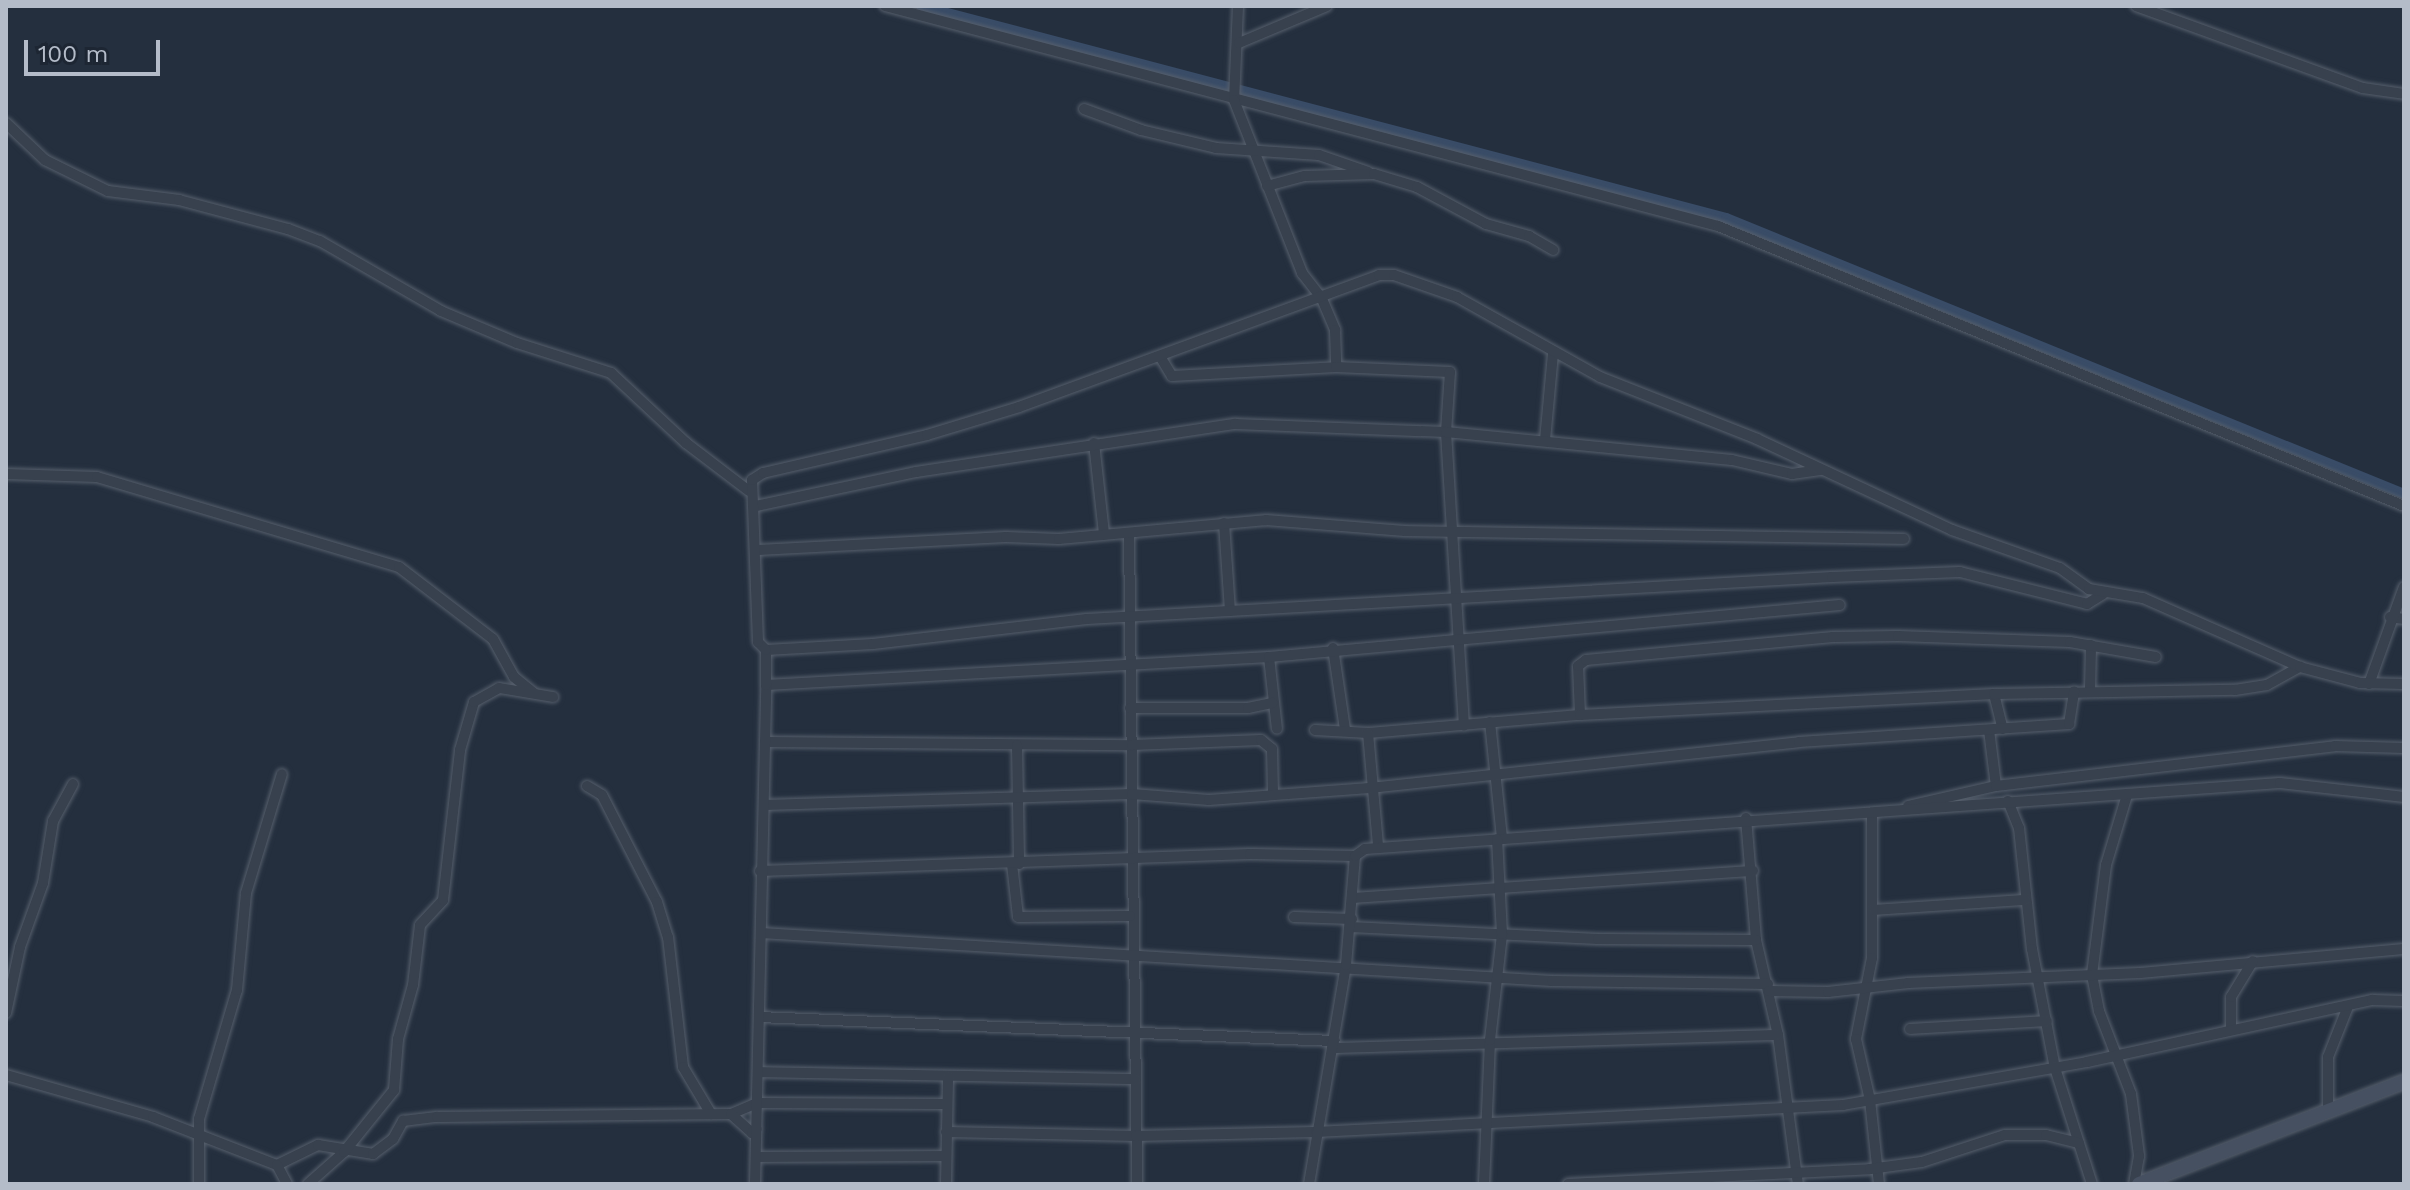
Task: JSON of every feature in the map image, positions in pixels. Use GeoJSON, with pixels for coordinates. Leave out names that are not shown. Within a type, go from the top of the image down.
{"type":"FeatureCollection","features":[{"type":"Feature","properties":{"kind":"street"},"geometry":{"type":"LineString","coordinates":[[885,6],[1718,226],[2404,506]]}},
{"type":"Feature","properties":{"kind":"street"},"geometry":{"type":"LineString","coordinates":[[1238,6],[1239,43],[1234,100],[1302,273],[1322,299],[1335,330],[1336,367]]}},
{"type":"Feature","properties":{"kind":"street"},"geometry":{"type":"LineString","coordinates":[[1239,43],[1327,6]]}},
{"type":"Feature","properties":{"kind":"street"},"geometry":{"type":"LineString","coordinates":[[2136,6],[2363,88],[2404,94]]}},
{"type":"Feature","properties":{"kind":"street"},"geometry":{"type":"LineString","coordinates":[[1084,109],[1141,130],[1216,148],[1319,155],[1417,187],[1486,224],[1529,236],[1553,250]]}},
{"type":"Feature","properties":{"kind":"street"},"geometry":{"type":"LineString","coordinates":[[6,123],[45,160],[108,191],[179,200],[288,229],[320,241],[441,311],[517,343],[611,373],[686,443],[749,491],[756,506],[758,642],[766,650],[755,1184]]}},
{"type":"Feature","properties":{"kind":"street"},"geometry":{"type":"LineString","coordinates":[[1267,186],[1305,176],[1374,174]]}},
{"type":"Feature","properties":{"kind":"street"},"geometry":{"type":"LineString","coordinates":[[749,491],[752,480],[763,473],[952,428],[1161,358],[1268,312],[1322,299],[1379,275],[1394,275],[1457,297],[1553,353],[1917,509],[1952,530],[2060,568],[2103,594],[2143,598],[2300,667],[2369,684],[2404,684]]}},
{"type":"Feature","properties":{"kind":"street"},"geometry":{"type":"LineString","coordinates":[[1545,440],[1553,353]]}},
{"type":"Feature","properties":{"kind":"street"},"geometry":{"type":"LineString","coordinates":[[1161,358],[1172,376],[1336,367],[1450,372],[1446,432],[1464,725]]}},
{"type":"Feature","properties":{"kind":"street"},"geometry":{"type":"LineString","coordinates":[[756,506],[873,480],[1094,443],[1235,424],[1446,432],[1732,460],[1792,474],[1822,470]]}},
{"type":"Feature","properties":{"kind":"street"},"geometry":{"type":"LineString","coordinates":[[1094,443],[1104,534]]}},
{"type":"Feature","properties":{"kind":"street"},"geometry":{"type":"LineString","coordinates":[[6,474],[97,477],[399,567],[493,639],[514,677],[535,694]]}},
{"type":"Feature","properties":{"kind":"street"},"geometry":{"type":"LineString","coordinates":[[758,550],[1129,534],[1266,520],[1451,530],[1904,539]]}},
{"type":"Feature","properties":{"kind":"street"},"geometry":{"type":"LineString","coordinates":[[1224,523],[1230,611]]}},
{"type":"Feature","properties":{"kind":"street"},"geometry":{"type":"LineString","coordinates":[[1129,534],[1132,618],[1130,951],[1137,1184]]}},
{"type":"Feature","properties":{"kind":"street"},"geometry":{"type":"LineString","coordinates":[[766,650],[1230,611],[1960,572],[2087,604],[2103,594]]}},
{"type":"Feature","properties":{"kind":"street"},"geometry":{"type":"LineString","coordinates":[[2369,684],[2390,617],[2404,587]]}},
{"type":"Feature","properties":{"kind":"street"},"geometry":{"type":"LineString","coordinates":[[766,685],[1269,657],[1333,648],[1728,619],[1840,605]]}},
{"type":"Feature","properties":{"kind":"street"},"geometry":{"type":"LineString","coordinates":[[2390,617],[2404,619]]}},
{"type":"Feature","properties":{"kind":"street"},"geometry":{"type":"LineString","coordinates":[[1580,715],[1578,666],[1586,660],[1833,637],[2091,645],[2156,657]]}},
{"type":"Feature","properties":{"kind":"street"},"geometry":{"type":"LineString","coordinates":[[2090,690],[2091,645]]}},
{"type":"Feature","properties":{"kind":"street"},"geometry":{"type":"LineString","coordinates":[[1333,648],[1345,729]]}},
{"type":"Feature","properties":{"kind":"street"},"geometry":{"type":"LineString","coordinates":[[1269,657],[1277,729]]}},
{"type":"Feature","properties":{"kind":"street"},"geometry":{"type":"LineString","coordinates":[[1315,730],[1345,729],[1368,733],[1580,715],[2090,690],[2259,687],[2300,667]]}},
{"type":"Feature","properties":{"kind":"street"},"geometry":{"type":"LineString","coordinates":[[308,1184],[343,1153],[394,1090],[398,1039],[413,985],[420,925],[443,900],[465,721],[474,702],[486,692],[499,688],[553,697]]}},
{"type":"Feature","properties":{"kind":"street"},"geometry":{"type":"LineString","coordinates":[[764,805],[1132,794],[1209,800],[1370,788],[1799,742],[2069,724],[2074,691]]}},
{"type":"Feature","properties":{"kind":"street"},"geometry":{"type":"LineString","coordinates":[[1994,694],[2003,729]]}},
{"type":"Feature","properties":{"kind":"street"},"geometry":{"type":"LineString","coordinates":[[1130,708],[1248,708],[1272,703]]}},
{"type":"Feature","properties":{"kind":"street"},"geometry":{"type":"LineString","coordinates":[[1484,1184],[1490,1040],[1502,934],[1498,775],[1490,722]]}},
{"type":"Feature","properties":{"kind":"street"},"geometry":{"type":"LineString","coordinates":[[1989,730],[1996,786]]}},
{"type":"Feature","properties":{"kind":"street"},"geometry":{"type":"LineString","coordinates":[[1368,733],[1370,788],[1378,846]]}},
{"type":"Feature","properties":{"kind":"street"},"geometry":{"type":"LineString","coordinates":[[765,742],[1132,745],[1266,740],[1272,749],[1273,794]]}},
{"type":"Feature","properties":{"kind":"street"},"geometry":{"type":"LineString","coordinates":[[1017,745],[1018,917],[1130,916]]}},
{"type":"Feature","properties":{"kind":"street"},"geometry":{"type":"LineString","coordinates":[[1895,810],[1996,786],[2335,746],[2404,748]]}},
{"type":"Feature","properties":{"kind":"street"},"geometry":{"type":"LineString","coordinates":[[199,1184],[199,1119],[210,1072],[237,990],[246,893],[282,774]]}},
{"type":"Feature","properties":{"kind":"street"},"geometry":{"type":"LineString","coordinates":[[760,871],[1131,859],[1355,856],[1378,846],[2280,783],[2404,797]]}},
{"type":"Feature","properties":{"kind":"street"},"geometry":{"type":"LineString","coordinates":[[6,1013],[20,947],[43,883],[46,846],[73,784]]}},
{"type":"Feature","properties":{"kind":"street"},"geometry":{"type":"LineString","coordinates":[[587,786],[602,795],[657,902],[668,937],[683,1067],[711,1114]]}},
{"type":"Feature","properties":{"kind":"street"},"geometry":{"type":"LineString","coordinates":[[2127,795],[2106,865],[2092,975],[2131,1094],[2139,1156],[2136,1184],[2404,1082]]}},
{"type":"Feature","properties":{"kind":"street"},"geometry":{"type":"LineString","coordinates":[[2008,801],[2019,828],[2037,979],[2055,1068],[2092,1184]]}},
{"type":"Feature","properties":{"kind":"street"},"geometry":{"type":"LineString","coordinates":[[1872,813],[1874,910],[1867,987],[1856,1039],[1870,1100],[1879,1184]]}},
{"type":"Feature","properties":{"kind":"street"},"geometry":{"type":"LineString","coordinates":[[1746,818],[1753,871],[1756,940],[1778,1035],[1798,1184]]}},
{"type":"Feature","properties":{"kind":"street"},"geometry":{"type":"LineString","coordinates":[[1309,1184],[1346,965],[1354,898],[1355,856]]}},
{"type":"Feature","properties":{"kind":"street"},"geometry":{"type":"LineString","coordinates":[[1354,898],[1753,871]]}},
{"type":"Feature","properties":{"kind":"street"},"geometry":{"type":"LineString","coordinates":[[1874,910],[2026,900]]}},
{"type":"Feature","properties":{"kind":"street"},"geometry":{"type":"LineString","coordinates":[[1294,917],[1502,934],[1756,940]]}},
{"type":"Feature","properties":{"kind":"street"},"geometry":{"type":"LineString","coordinates":[[761,933],[1130,951],[1499,977],[1768,988],[2037,979],[2404,949]]}},
{"type":"Feature","properties":{"kind":"street"},"geometry":{"type":"LineString","coordinates":[[2231,1027],[2231,997],[2253,961]]}},
{"type":"Feature","properties":{"kind":"street"},"geometry":{"type":"LineString","coordinates":[[946,1132],[1136,1136],[1316,1132],[1789,1108],[1870,1100],[2055,1068],[2231,1027],[2347,1009],[2392,997],[2404,1001]]}},
{"type":"Feature","properties":{"kind":"street"},"geometry":{"type":"LineString","coordinates":[[2328,1112],[2328,1057],[2347,1009]]}},
{"type":"Feature","properties":{"kind":"street"},"geometry":{"type":"LineString","coordinates":[[759,1017],[1134,1030],[1334,1044],[1778,1035]]}},
{"type":"Feature","properties":{"kind":"street"},"geometry":{"type":"LineString","coordinates":[[1910,1029],[2047,1021]]}},
{"type":"Feature","properties":{"kind":"street"},"geometry":{"type":"LineString","coordinates":[[758,1072],[1136,1079]]}},
{"type":"Feature","properties":{"kind":"street"},"geometry":{"type":"LineString","coordinates":[[6,1075],[153,1117],[277,1165],[287,1184]]}},
{"type":"Feature","properties":{"kind":"street"},"geometry":{"type":"LineString","coordinates":[[946,1184],[948,1076]]}},
{"type":"Feature","properties":{"kind":"street"},"geometry":{"type":"LineString","coordinates":[[277,1165],[318,1145],[343,1153],[373,1154],[393,1139],[403,1121],[437,1117],[731,1114],[757,1103],[947,1104]]}},
{"type":"Feature","properties":{"kind":"street"},"geometry":{"type":"LineString","coordinates":[[731,1114],[752,1133],[757,1129]]}},
{"type":"Feature","properties":{"kind":"street"},"geometry":{"type":"LineString","coordinates":[[1568,1184],[1877,1168],[1922,1162],[2005,1135],[2046,1135],[2079,1143]]}},
{"type":"Feature","properties":{"kind":"street"},"geometry":{"type":"LineString","coordinates":[[756,1157],[945,1156]]}},
{"type":"Feature","properties":{"kind":"waterway"},"geometry":{"type":"LineString","coordinates":[[921,6],[1726,218],[2404,494]]}}]}
